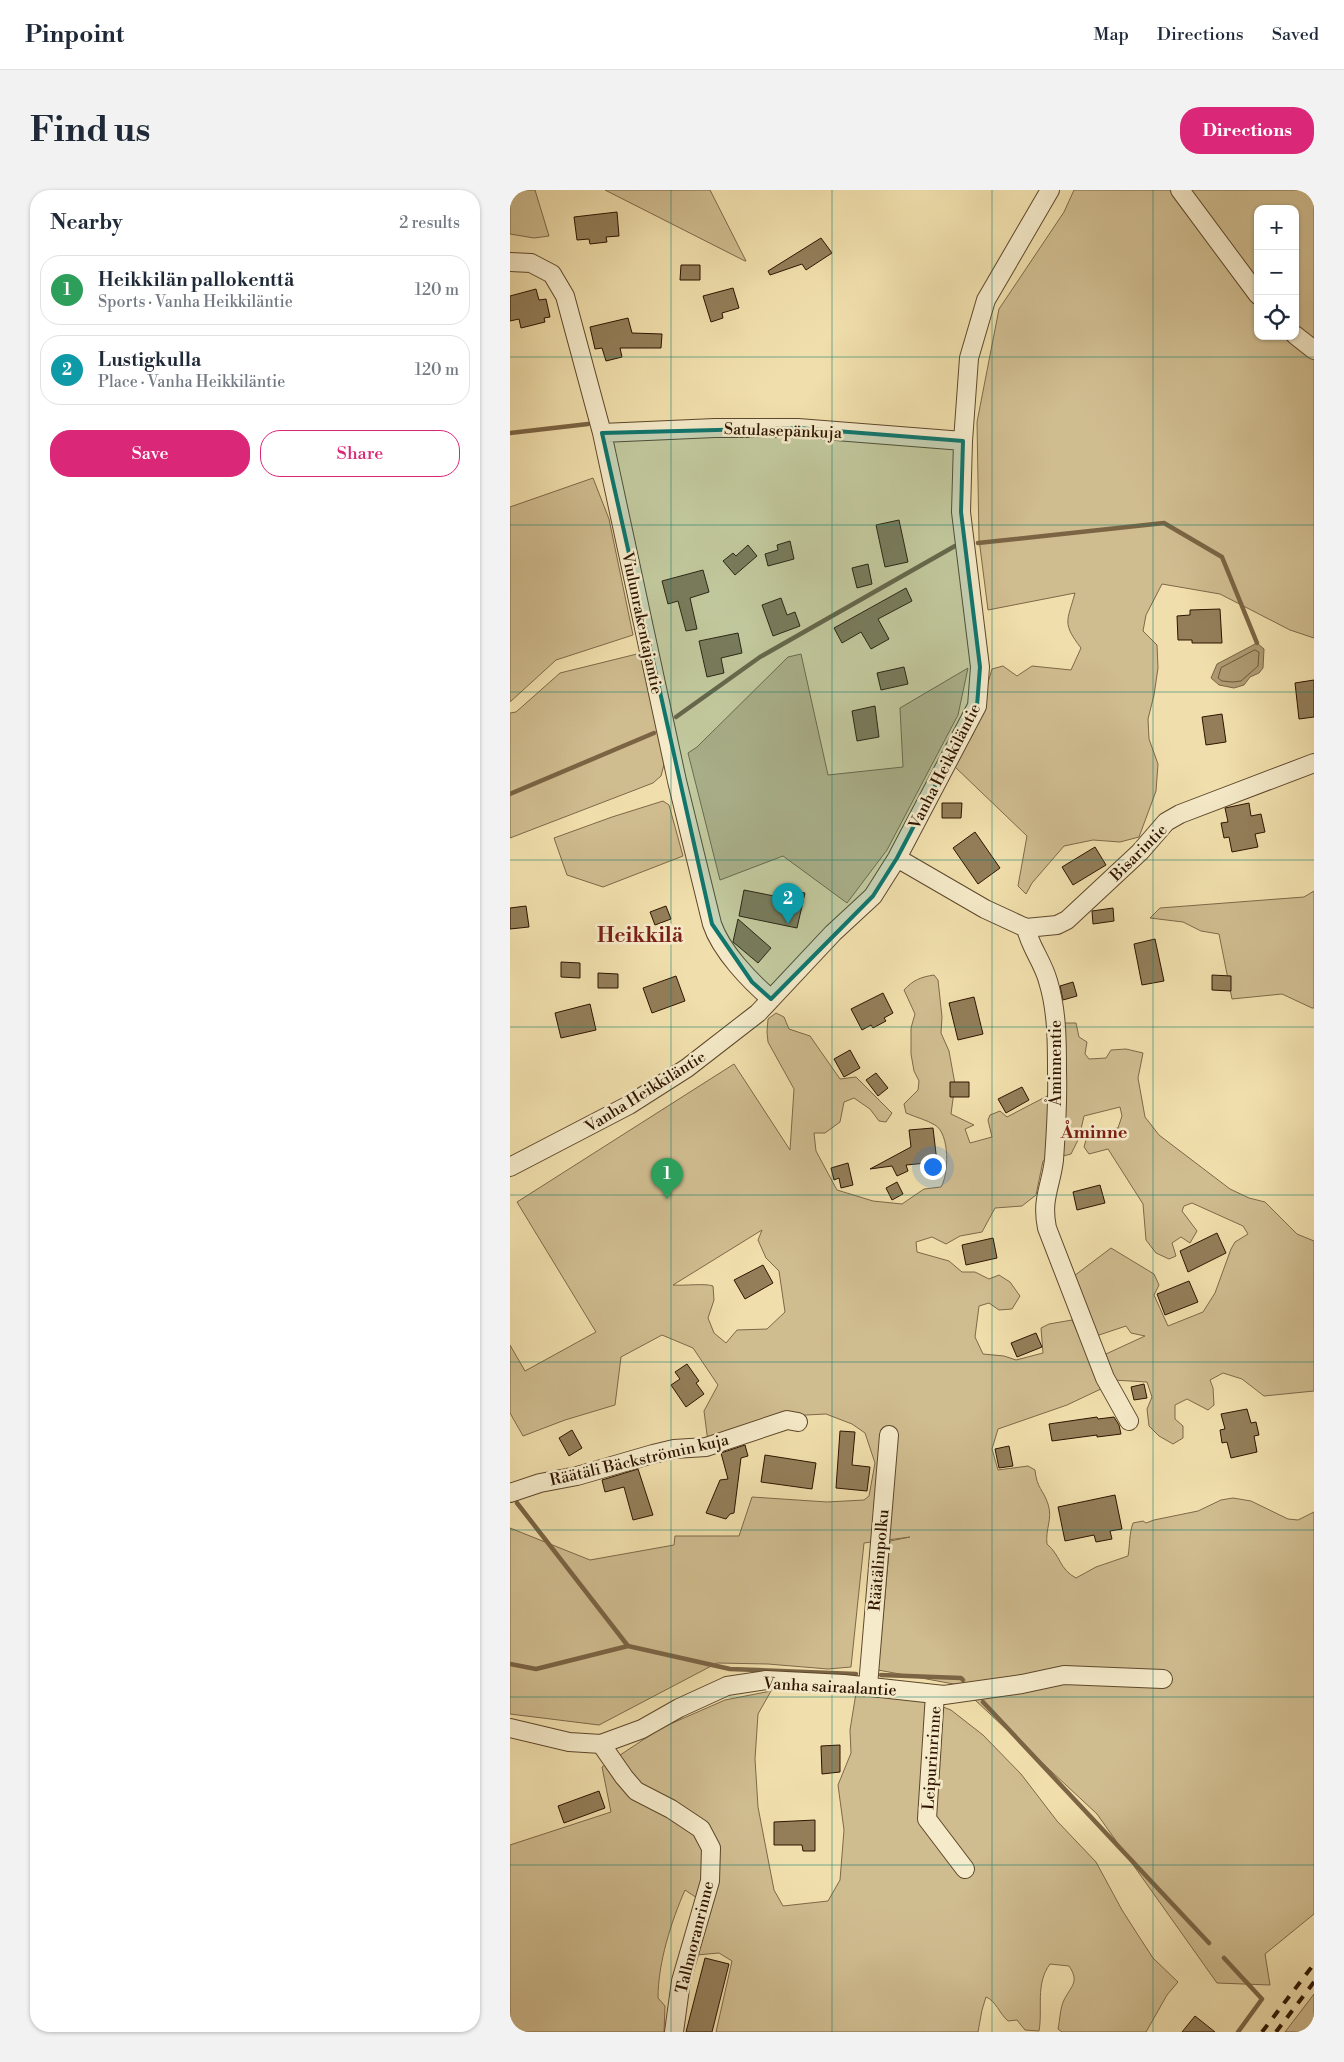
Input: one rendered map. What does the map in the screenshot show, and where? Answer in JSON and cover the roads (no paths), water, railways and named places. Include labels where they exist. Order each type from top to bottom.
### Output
[{"type":"street","name":"Vanha Heikkiläntie","points":[[510,1167],[629,1105],[679,1073],[758,1013],[833,933],[873,896],[897,858],[977,706],[979,694],[978,648],[961,512],[963,441],[969,358],[981,312],[992,287],[1050,190]]},
{"type":"street","points":[[1180,190],[1254,290]]},
{"type":"street","name":"Viulunrakentajantie","points":[[510,262],[531,263],[552,274],[564,296],[602,433],[677,781],[712,924],[715,934],[752,982],[771,999]]},
{"type":"street","points":[[1299,338],[1314,350]]},
{"type":"street","name":"Satulasepänkuja","points":[[602,433],[715,428],[798,428],[963,441]]},
{"type":"street","name":"Bisarintie","points":[[1026,928],[1057,926],[1067,920],[1140,852],[1158,829],[1180,814],[1314,763]]},
{"type":"street","points":[[897,858],[985,909],[1026,928]]},
{"type":"street","name":"Åminnentie","points":[[1026,928],[1028,939],[1048,979],[1055,1012],[1057,1074],[1054,1162],[1045,1199],[1044,1214],[1047,1228],[1105,1378],[1129,1421]]},
{"type":"street","name":"Räätäli Bäckströmin kuja","points":[[510,1493],[540,1483],[577,1476],[660,1452],[706,1447],[787,1420],[798,1422]]},
{"type":"street","name":"Räätälinpolku","points":[[868,1686],[889,1435]]},
{"type":"street","name":"Vanha sairaalantie","points":[[510,1728],[569,1742],[600,1744],[642,1729],[678,1708],[727,1686],[766,1680],[868,1686],[944,1695],[1022,1684],[1064,1675],[1163,1679]]},
{"type":"street","name":"Leipurinrinne","points":[[935,1694],[927,1819],[966,1869]]},
{"type":"street","name":"Tallmoranrinne","points":[[600,1744],[636,1791],[671,1809],[701,1829],[711,1848],[710,1881],[681,1981],[674,2032]]},
{"type":"water","points":[[1257,643],[1264,649],[1263,668],[1259,673],[1250,677],[1244,685],[1234,688],[1219,685],[1211,678],[1217,664]]},
{"type":"waterway","points":[[510,433],[588,424]]},
{"type":"waterway","points":[[978,543],[1164,523],[1222,557],[1257,643]]},
{"type":"waterway","points":[[676,717],[760,657],[955,546]]},
{"type":"waterway","points":[[510,794],[654,733]]},
{"type":"waterway","points":[[517,1503],[628,1646],[730,1669],[856,1674]]},
{"type":"waterway","points":[[510,1664],[536,1669],[628,1646]]},
{"type":"waterway","points":[[881,1675],[961,1678],[963,1680]]},
{"type":"waterway","points":[[983,1702],[1209,1943]]},
{"type":"waterway","points":[[1224,1958],[1262,1999],[1238,2032]]},
{"type":"railway","points":[[1262,2032],[1314,1964]]},
{"type":"railway","points":[[1276,2032],[1314,1982]]},
{"type":"place","name":"Lustigkulla","points":[[788,924]]},
{"type":"place","name":"Heikkilän pallokenttä","points":[[667,1199]]},
{"type":"district","name":"Heikkilä","points":[[640,935]]},
{"type":"district","name":"Åminne","points":[[1094,1132]]}]
